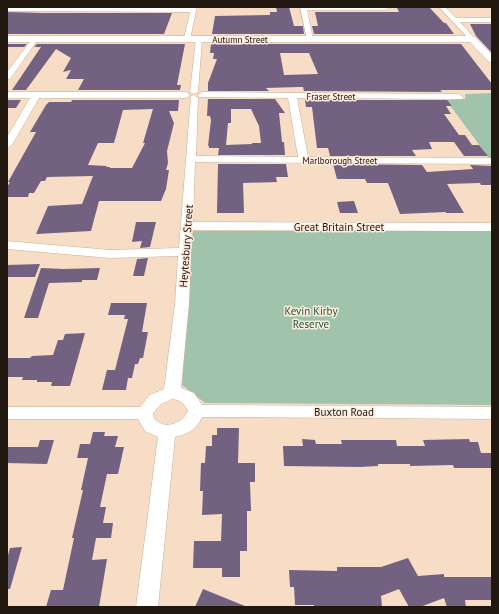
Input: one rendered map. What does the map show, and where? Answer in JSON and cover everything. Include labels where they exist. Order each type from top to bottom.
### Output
[{"type":"street","points":[[442,7],[492,60]]},
{"type":"street","points":[[7,9],[193,8],[187,39]]},
{"type":"street","points":[[310,39],[303,8],[386,8]]},
{"type":"street","points":[[453,20],[492,20]]},
{"type":"street","name":"Autumn Street","points":[[7,39],[472,39]]},
{"type":"street","points":[[7,77],[35,39]]},
{"type":"street","name":"Heytesbury Street","points":[[172,393],[182,304],[194,95],[199,39]]},
{"type":"street","name":"Fraser Street","points":[[7,95],[459,97]]},
{"type":"street","points":[[7,145],[36,95]]},
{"type":"street","points":[[292,96],[304,160]]},
{"type":"street","name":"Marlborough Street","points":[[191,160],[490,161]]},
{"type":"street","name":"Great Britain Street","points":[[187,226],[492,227]]},
{"type":"street","points":[[7,246],[110,254],[185,252]]},
{"type":"street","points":[[172,393],[184,395],[192,401],[196,412],[191,422],[178,431],[167,432],[154,429],[147,422],[145,413],[151,402],[164,394],[172,393]]},
{"type":"street","points":[[7,412],[145,413]]},
{"type":"street","name":"Buxton Road","points":[[196,412],[492,413]]},
{"type":"street","points":[[147,607],[167,432]]},
{"type":"green space","points":[[492,93],[492,162],[446,100],[465,99],[465,94]]},
{"type":"green space","name":"Kevin Kirby Reserve","points":[[193,231],[492,231],[492,405],[205,403],[182,385]]},
{"type":"building","points":[[276,7],[289,7],[294,26],[303,26],[304,34],[212,34],[215,16],[270,15],[270,12],[277,12]]},
{"type":"building","points":[[429,7],[444,23],[446,23],[454,34],[314,34],[312,26],[318,26],[315,12],[399,12],[397,8]]},
{"type":"building","points":[[7,12],[172,13],[164,34],[7,34]]},
{"type":"building","points":[[470,24],[492,24],[492,53],[476,36]]},
{"type":"building","points":[[7,44],[27,44],[24,47],[7,47]]},
{"type":"building","points":[[37,44],[185,44],[177,85],[181,85],[180,90],[78,90],[84,79],[66,79],[71,70],[63,72],[71,58],[56,49],[26,90],[12,90],[41,47],[34,47]]},
{"type":"building","points":[[211,44],[461,44],[492,84],[492,90],[440,90],[442,92],[304,91],[303,87],[299,87],[266,88],[269,91],[208,91],[208,83],[217,59],[213,59],[214,53],[210,53]],"holes":[[[280,53],[309,53],[318,74],[284,75]]]},
{"type":"building","points":[[208,99],[275,99],[285,113],[279,113],[285,155],[218,155],[219,148],[209,148],[208,146],[211,120],[210,116],[207,116]],"holes":[[[231,109],[251,109],[259,126],[261,143],[226,145],[228,123],[231,123]]]},
{"type":"building","points":[[7,100],[21,100],[16,108],[7,108]]},
{"type":"building","points":[[72,100],[179,100],[178,111],[169,111],[174,123],[167,151],[168,163],[166,170],[169,170],[166,189],[161,201],[99,201],[91,231],[36,234],[48,206],[82,204],[93,176],[47,177],[45,181],[41,181],[34,193],[29,193],[28,197],[7,197],[7,187],[10,182],[8,182],[36,132],[30,132],[46,105],[49,102],[71,102]],"holes":[[[153,109],[143,143],[145,143],[132,168],[110,168],[106,167],[107,166],[88,165],[98,143],[114,143],[123,110]]]},
{"type":"building","points":[[305,100],[447,100],[452,106],[446,106],[451,114],[444,114],[459,135],[465,135],[472,145],[479,145],[488,156],[464,156],[454,142],[429,142],[432,149],[412,150],[416,156],[330,156],[328,148],[317,148],[312,107],[306,107]]},
{"type":"building","points":[[218,164],[286,164],[288,177],[276,177],[277,182],[243,183],[244,213],[217,213]]},
{"type":"building","points":[[333,164],[422,165],[427,172],[473,169],[470,165],[492,166],[492,185],[481,185],[480,183],[447,184],[464,213],[446,212],[400,214],[388,183],[367,183],[365,179],[337,179]]},
{"type":"building","points":[[354,201],[358,213],[340,213],[337,202]]},
{"type":"building","points":[[136,222],[156,222],[150,247],[140,248],[142,241],[132,242]]},
{"type":"building","points":[[148,258],[144,276],[133,276],[137,259]]},
{"type":"building","points":[[40,264],[35,277],[7,277],[7,265]]},
{"type":"building","points":[[41,268],[100,268],[97,280],[49,283],[38,318],[24,318]]},
{"type":"building","points":[[111,303],[147,303],[142,332],[148,332],[143,358],[140,358],[138,364],[135,364],[132,378],[128,378],[126,390],[102,390],[107,370],[115,370],[128,319],[124,319],[125,315],[108,315]]},
{"type":"building","points":[[85,333],[70,386],[51,386],[52,382],[22,380],[23,377],[7,377],[7,358],[30,358],[32,356],[53,355],[58,340],[63,340],[65,334]]},
{"type":"building","points":[[217,428],[239,428],[238,463],[255,463],[255,482],[250,482],[251,511],[247,511],[247,551],[240,551],[240,577],[222,577],[222,568],[193,568],[194,541],[221,541],[222,514],[202,515],[203,491],[200,491],[201,463],[205,463],[206,446],[212,446],[212,435],[217,435]]},
{"type":"building","points":[[93,432],[105,432],[104,436],[118,436],[115,447],[124,447],[118,474],[107,474],[100,507],[106,507],[103,523],[113,523],[111,538],[96,538],[92,560],[107,559],[99,607],[46,607],[51,590],[63,590],[88,458],[77,458],[80,444],[90,444]]},
{"type":"building","points":[[302,439],[315,440],[316,444],[342,444],[341,440],[396,440],[397,446],[425,446],[423,440],[469,439],[470,442],[478,442],[481,453],[492,453],[492,468],[454,468],[453,465],[410,466],[410,464],[378,464],[378,466],[360,467],[284,466],[283,446],[303,446]]},
{"type":"building","points":[[40,440],[54,440],[47,464],[7,463],[7,447],[38,447]]},
{"type":"building","points":[[22,547],[10,589],[7,589],[7,559],[10,548]]},
{"type":"building","points":[[408,558],[418,576],[444,574],[444,577],[492,577],[492,600],[465,600],[466,607],[447,607],[444,598],[420,607],[409,607],[399,589],[381,596],[382,607],[314,607],[314,605],[295,605],[294,587],[290,587],[289,570],[337,571],[337,567],[381,567]]},
{"type":"building","points":[[203,589],[245,606],[245,607],[195,607]]}]
